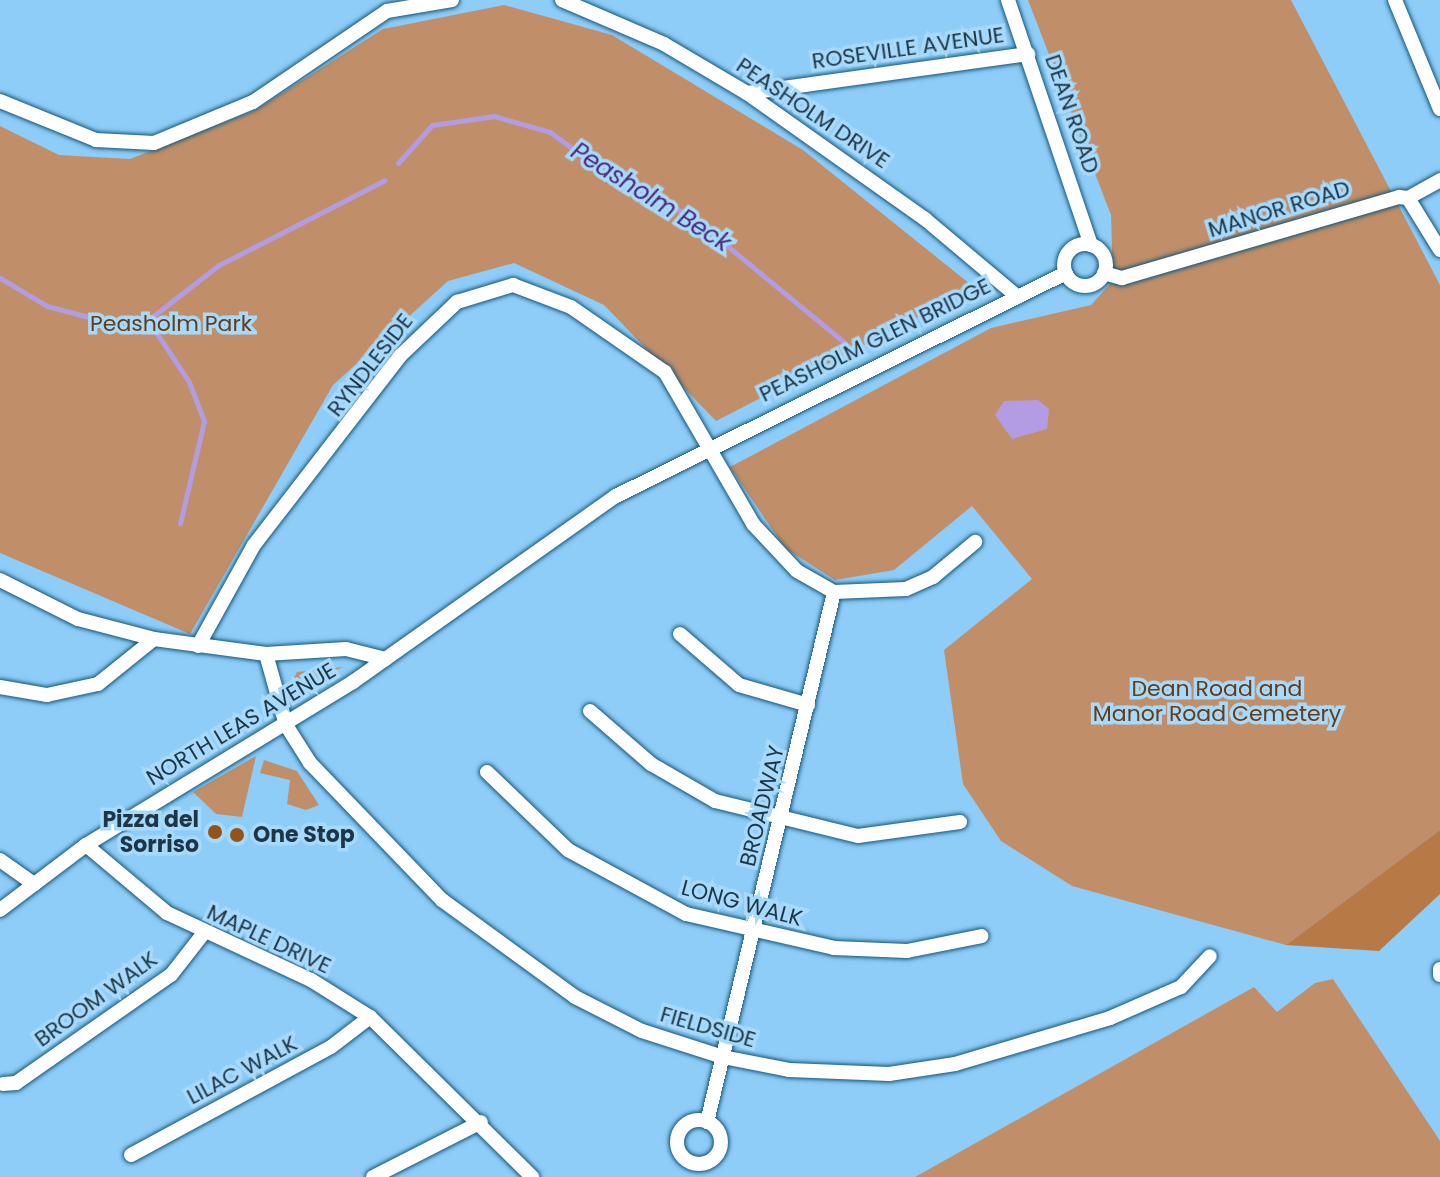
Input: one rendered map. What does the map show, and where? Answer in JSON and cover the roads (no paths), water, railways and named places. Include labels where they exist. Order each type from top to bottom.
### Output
[{"type":"street","points":[[0,101],[96,140],[154,143],[253,102],[387,11],[452,0]]},
{"type":"street","name":"PEASHOLM DRIVE","points":[[562,0],[664,44],[747,93],[925,219],[1018,297]]},
{"type":"street","name":"DEAN ROAD","points":[[1008,0],[1091,245]]},
{"type":"street","points":[[1395,0],[1440,109]]},
{"type":"street","name":"ROSEVILLE AVENUE","points":[[747,93],[1028,54]]},
{"type":"street","name":"MANOR ROAD","points":[[1066,273],[1084,286],[1104,273],[1122,278],[1408,198],[1440,180]]},
{"type":"street","points":[[1408,198],[1440,250]]},
{"type":"street","points":[[1066,273],[1071,249],[1091,245],[1104,255],[1104,273]]},
{"type":"street","name":"PEASHOLM GLEN BRIDGE","points":[[704,448],[1066,273]]},
{"type":"street","name":"RYNDLESIDE","points":[[198,646],[254,545],[369,394],[428,325],[484,289],[537,290],[665,372],[704,448],[776,550],[834,592]]},
{"type":"street","name":"NORTH LEAS AVENUE","points":[[0,910],[86,845],[286,725],[386,659],[565,527],[704,448]]},
{"type":"street","points":[[834,592],[906,589],[933,577],[975,542]]},
{"type":"street","points":[[0,580],[78,619],[154,639],[266,654],[346,649],[386,659]]},
{"type":"street","name":"BROADWAY","points":[[707,1122],[782,820],[834,592]]},
{"type":"street","points":[[680,634],[739,685],[808,705]]},
{"type":"street","points":[[0,687],[47,695],[98,684],[154,639]]},
{"type":"street","points":[[266,654],[286,725]]},
{"type":"street","points":[[590,711],[651,764],[715,801],[782,820],[858,836],[960,822]]},
{"type":"street","name":"FIELDSIDE","points":[[286,725],[362,825],[506,952],[642,1031],[723,1057],[789,1070],[889,1074],[955,1064],[1110,1018],[1181,987],[1210,956]]},
{"type":"street","name":"LONG WALK","points":[[487,772],[568,850],[629,889],[753,932],[834,948],[907,951],[982,936]]},
{"type":"street","name":"MAPLE DRIVE","points":[[86,845],[203,934],[311,980],[370,1017],[481,1122],[532,1177]]},
{"type":"street","points":[[0,860],[34,884]]},
{"type":"street","name":"BROOM WALK","points":[[3,1084],[16,1083],[171,975],[203,934]]},
{"type":"street","name":"LILAC WALK","points":[[131,1155],[331,1047],[370,1017]]},
{"type":"street","points":[[373,1177],[481,1122]]},
{"type":"waterway","name":"Peasholm Beck","points":[[398,163],[432,125],[494,116],[550,132],[617,181],[691,216],[845,343]]},
{"type":"waterway","name":"Peasholm Beck","points":[[0,278],[47,306],[108,322],[148,320],[219,265],[385,180]]},
{"type":"waterway","points":[[148,320],[189,382],[204,421],[180,523]]},
{"type":"place","name":"Pizza del Sorriso","points":[[215,832]]},
{"type":"place","name":"One Stop","points":[[237,835]]},
{"type":"park label","name":"Peasholm Park","points":[[171,324]]},
{"type":"park label","name":"Dean Road and Manor Road Cemetery","points":[[1217,700]]}]
